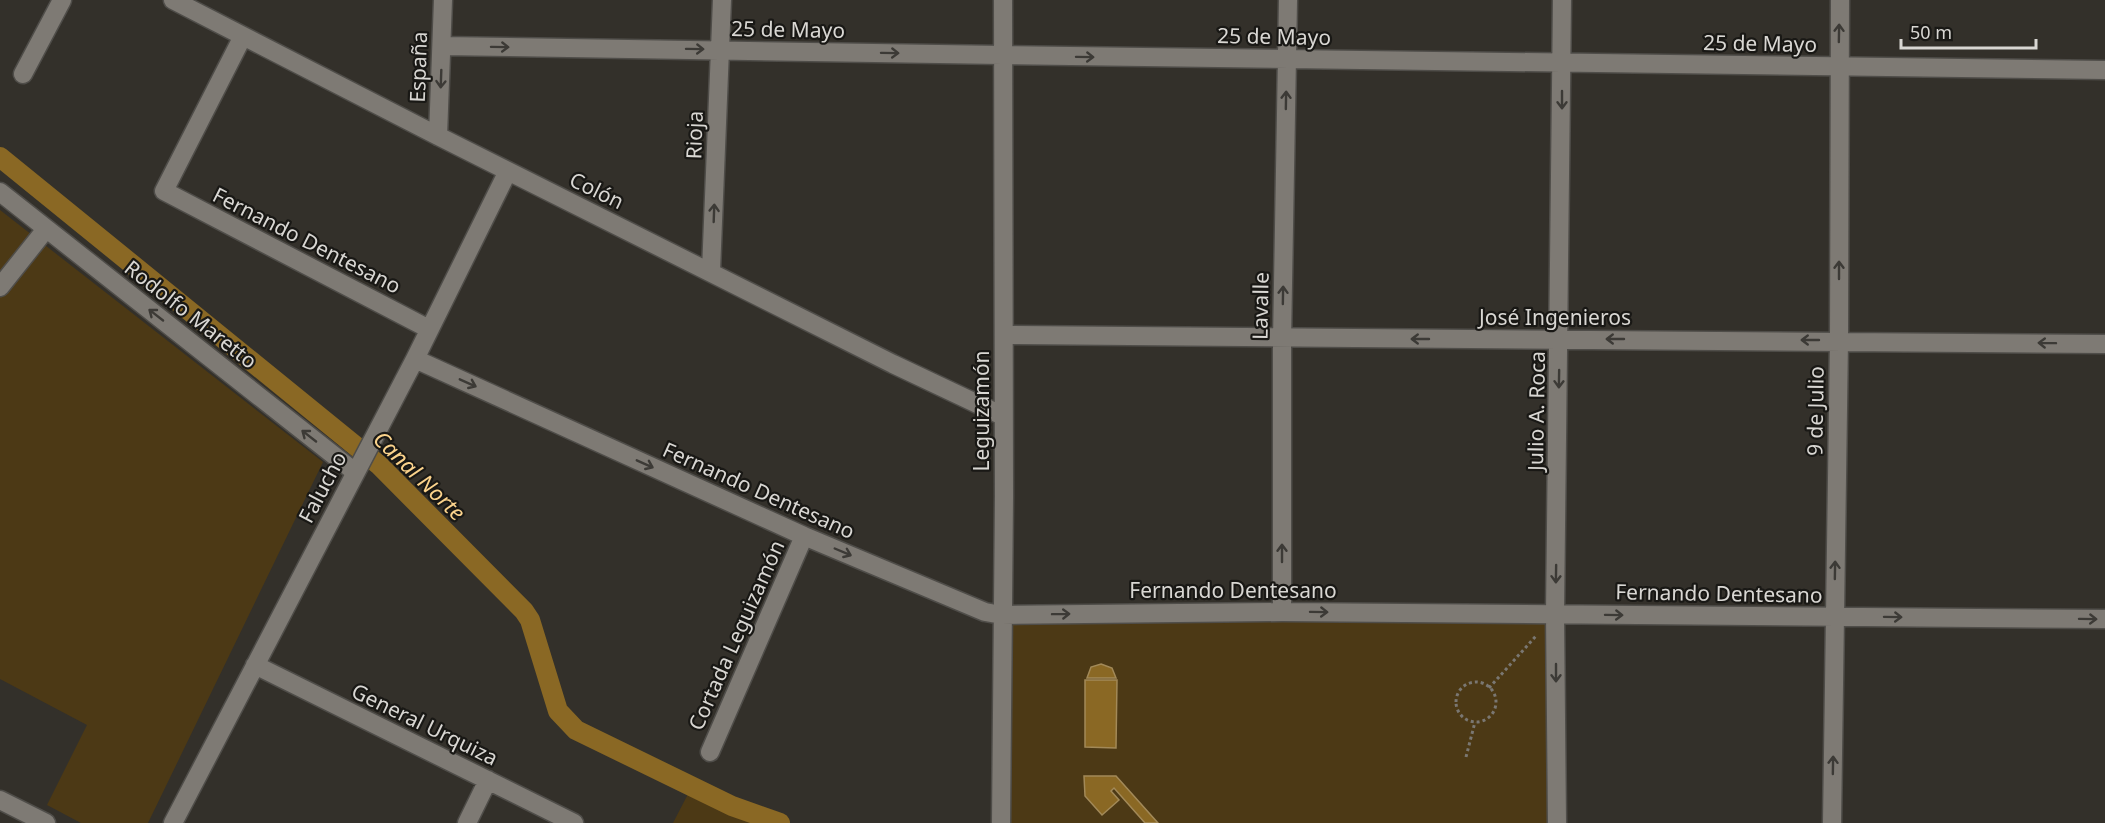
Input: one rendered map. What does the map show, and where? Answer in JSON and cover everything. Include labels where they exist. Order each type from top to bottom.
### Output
[{"type":"street","points":[[23,74],[62,0]]},
{"type":"street","name":"Colón","points":[[172,0],[893,364],[1004,416]]},
{"type":"street","name":"España","points":[[438,136],[443,0]]},
{"type":"street","name":"Rioja","points":[[711,271],[722,0]]},
{"type":"street","name":"Leguizamón","points":[[1001,823],[1004,416],[1003,0]]},
{"type":"street","name":"Lavalle","points":[[1282,612],[1282,339],[1288,0]]},
{"type":"street","name":"Julio A. Roca","points":[[1557,823],[1555,614],[1560,339],[1562,0]]},
{"type":"street","name":"9 de Julio","points":[[1832,823],[1839,340],[1840,0]]},
{"type":"street","name":"Fernando Dentesano","points":[[243,36],[164,191],[429,328]]},
{"type":"street","name":"25 de Mayo","points":[[442,46],[2105,69]]},
{"type":"street","name":"Falucho","points":[[173,823],[415,359],[508,171]]},
{"type":"street","name":"Rodolfo Maretto","points":[[0,192],[355,472]]},
{"type":"street","points":[[0,287],[46,229]]},
{"type":"street","name":"José Ingenieros","points":[[1004,334],[1282,339],[1839,340],[2105,344]]},
{"type":"street","name":"Fernando Dentesano","points":[[415,359],[804,536],[985,612],[1002,615],[1282,612],[2105,619]]},
{"type":"street","name":"Cortada Leguizamón","points":[[710,752],[804,536]]},
{"type":"street","name":"General Urquiza","points":[[255,665],[574,823]]},
{"type":"street","points":[[467,823],[488,780]]},
{"type":"street","points":[[0,800],[41,822]]},
{"type":"path","points":[[1490,688],[1555,614]]},
{"type":"path","points":[[1481,683],[1490,688],[1495,696],[1492,714],[1485,720],[1475,722],[1466,720],[1459,713],[1456,704],[1457,694],[1463,686],[1481,683]]},
{"type":"path","points":[[1466,757],[1475,722]]},
{"type":"shaded area","points":[[0,210],[323,462],[148,823],[81,823],[47,805],[87,725],[0,679]]},
{"type":"shaded area","points":[[1555,614],[1557,823],[1001,823],[1002,615]]},
{"type":"shaded area","points":[[1101,664],[1112,668],[1116,678],[1087,678],[1091,667]]},
{"type":"shaded area","points":[[1085,680],[1117,680],[1116,748],[1085,747]]},
{"type":"shaded area","points":[[1084,776],[1116,776],[1158,823],[1145,823],[1114,788],[1111,791],[1119,800],[1102,815],[1085,796]]},
{"type":"shaded area","points":[[688,794],[766,823],[673,823]]},
{"type":"waterway","name":"Canal Norte","points":[[0,157],[379,465],[524,611],[530,620],[558,711],[576,730],[732,806],[780,823]]}]
